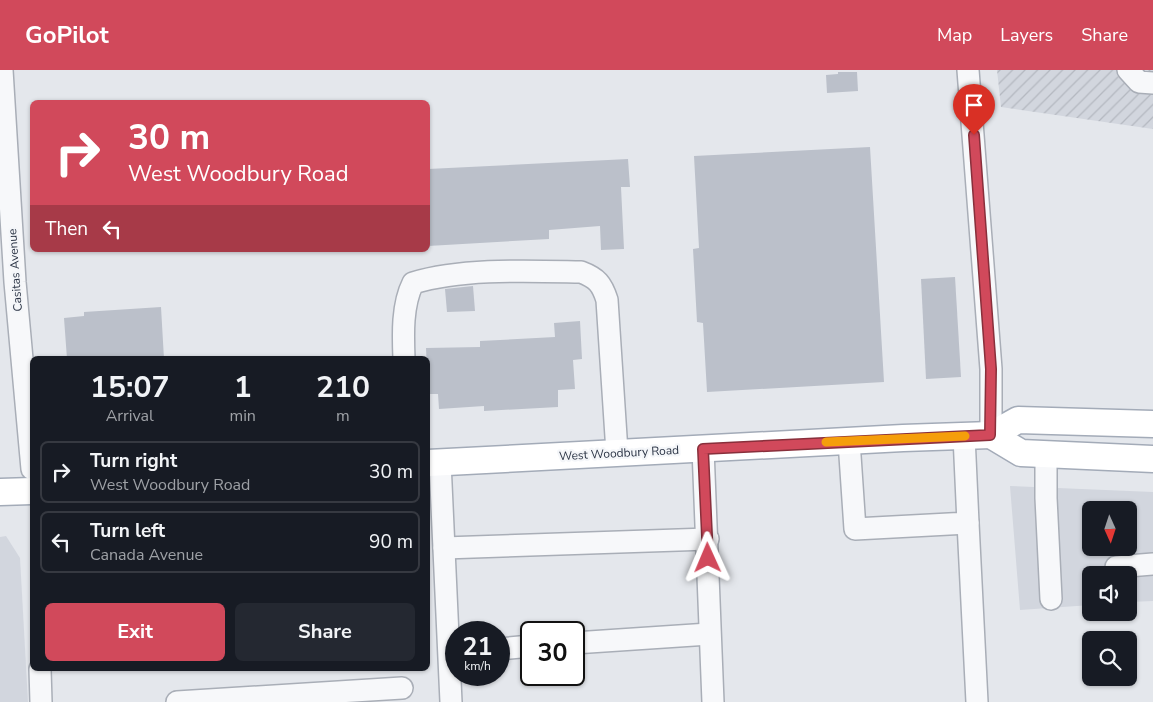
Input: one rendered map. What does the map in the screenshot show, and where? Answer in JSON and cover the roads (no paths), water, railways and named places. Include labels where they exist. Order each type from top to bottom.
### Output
[{"type":"main road","name":"West Woodbury Road","points":[[434,463],[617,452],[990,435],[1018,420],[1153,424]]},
{"type":"main road","points":[[990,435],[1021,453],[1153,459]]},
{"type":"main road","points":[[0,492],[30,491]]},
{"type":"street","name":"Casitas Avenue","points":[[2,70],[8,282],[30,453]]},
{"type":"street","points":[[968,70],[991,369],[990,435]]},
{"type":"street","points":[[1128,70],[1139,82],[1153,83]]},
{"type":"street","points":[[404,356],[403,332],[408,293],[413,283],[430,278],[484,273],[581,272],[595,277],[603,288],[606,300],[617,452]]},
{"type":"street","points":[[964,436],[976,702]]},
{"type":"street","points":[[849,441],[855,529],[968,523]]},
{"type":"street","points":[[703,449],[713,702]]},
{"type":"street","points":[[1046,454],[1046,498],[1051,599]]},
{"type":"street","points":[[434,463],[450,621]]},
{"type":"street","points":[[444,548],[708,539]]},
{"type":"street","points":[[1128,566],[1153,564]]},
{"type":"street","points":[[585,642],[709,634]]},
{"type":"street","points":[[40,671],[41,702]]},
{"type":"street","points":[[452,686],[452,702]]},
{"type":"street","points":[[177,702],[402,688]]}]
